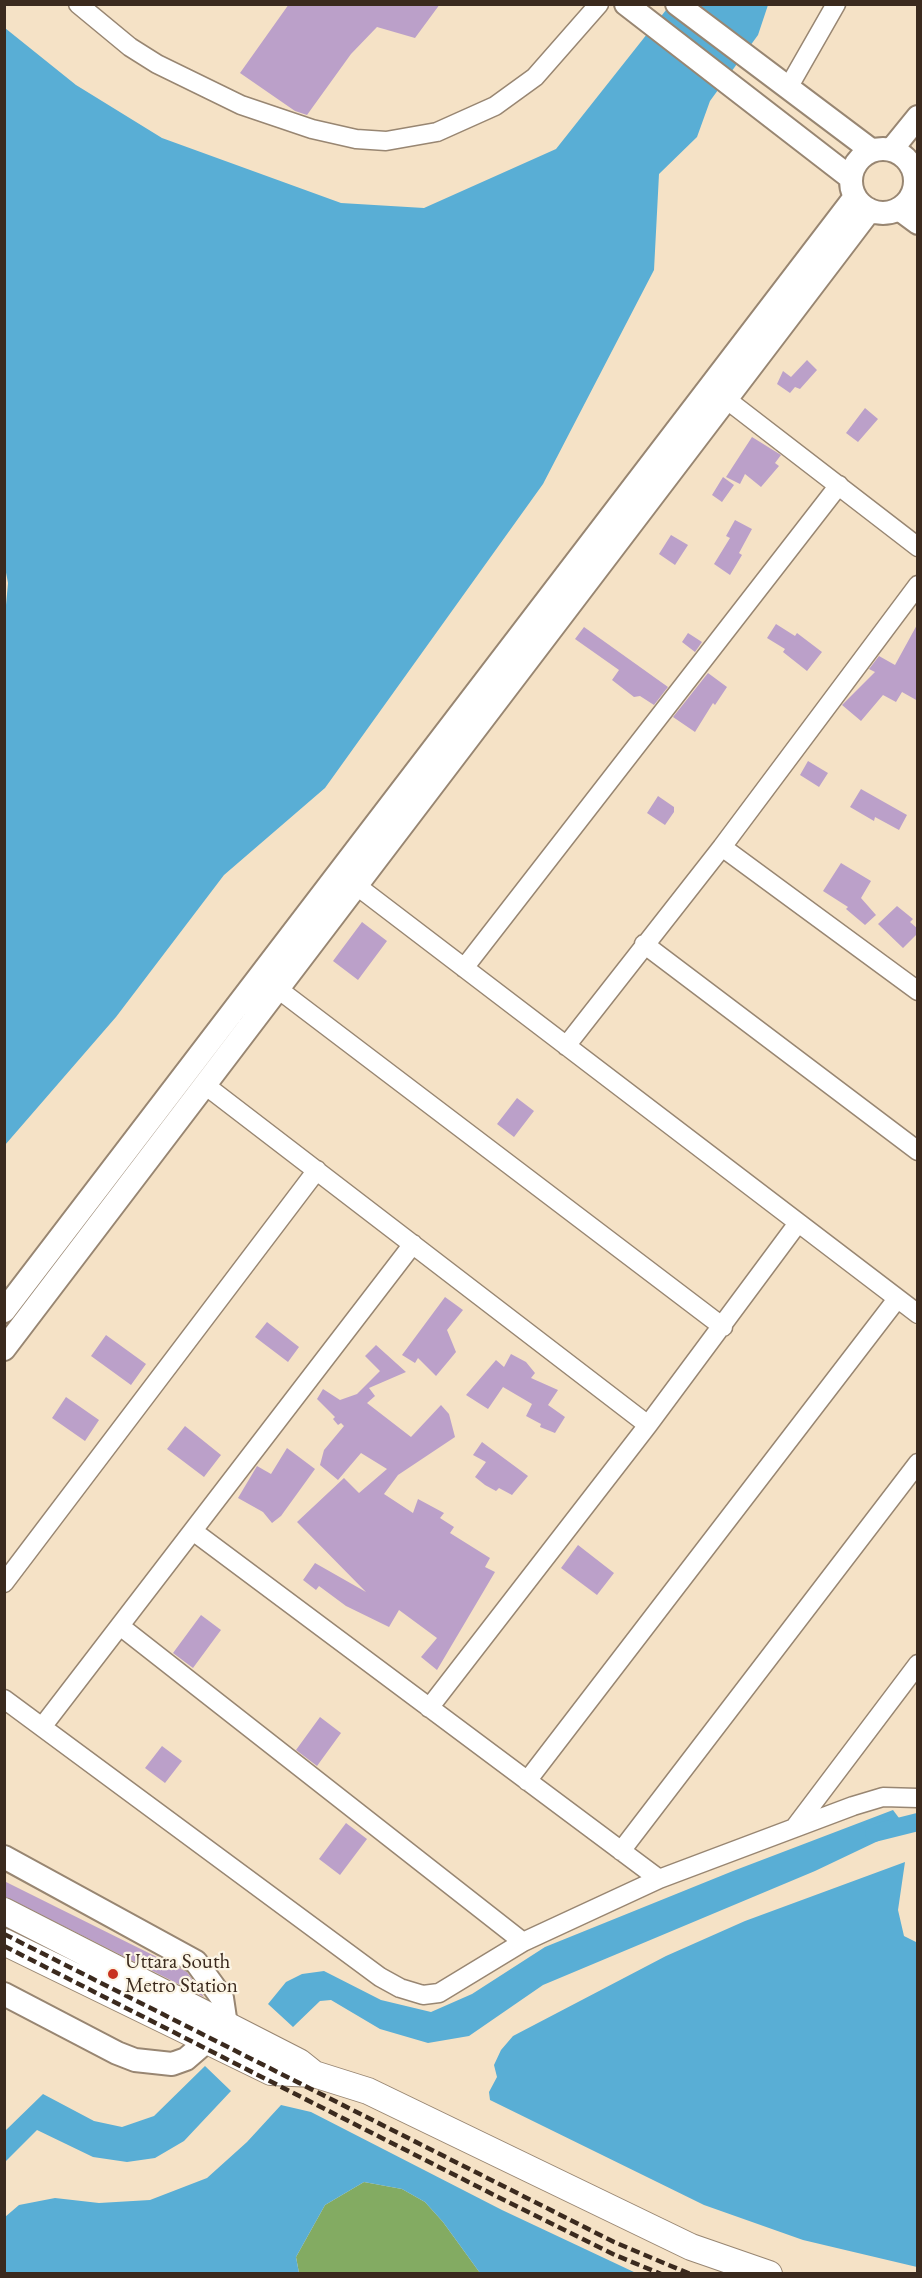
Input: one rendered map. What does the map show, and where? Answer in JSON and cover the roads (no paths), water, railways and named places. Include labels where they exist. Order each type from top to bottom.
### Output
[{"type":"main road","points":[[4,1911],[217,2033],[271,2072],[314,2074],[383,2097],[691,2247],[770,2274]]},
{"type":"main road","points":[[4,1942],[217,2033]]},
{"type":"street","points":[[78,4],[130,47],[157,64],[241,105],[312,129],[356,139],[386,141],[437,132],[495,106],[535,77],[599,4]]},
{"type":"street","points":[[626,4],[768,113],[858,195],[889,213],[899,209],[916,194],[915,182],[898,153],[788,88],[677,4]]},
{"type":"street","points":[[788,88],[836,4]]},
{"type":"street","points":[[4,1349],[726,399],[858,195],[857,161],[898,153],[918,117]]},
{"type":"street","points":[[4,1311],[858,195]]},
{"type":"street","points":[[899,209],[918,223]]},
{"type":"street","points":[[726,399],[918,548]]},
{"type":"street","points":[[465,968],[838,485]]},
{"type":"street","points":[[566,1046],[644,944],[722,848],[918,585]]},
{"type":"street","points":[[722,848],[918,991]]},
{"type":"street","points":[[357,886],[918,1314]]},
{"type":"street","points":[[644,944],[918,1151]]},
{"type":"street","points":[[278,989],[723,1327]]},
{"type":"street","points":[[205,1085],[648,1425]]},
{"type":"street","points":[[4,1583],[317,1170]]},
{"type":"street","points":[[429,1708],[723,1327],[798,1223]]},
{"type":"street","points":[[42,1726],[413,1244]]},
{"type":"street","points":[[528,1781],[897,1299]]},
{"type":"street","points":[[621,1851],[918,1463]]},
{"type":"street","points":[[193,1531],[659,1880]]},
{"type":"street","points":[[120,1626],[524,1942]]},
{"type":"street","points":[[795,1827],[918,1664]]},
{"type":"street","points":[[4,1700],[237,1873],[400,1988],[423,1995],[439,1993],[524,1942],[659,1880],[795,1827],[883,1797],[918,1798]]},
{"type":"street","points":[[4,1857],[196,1962],[222,1998],[217,2033],[186,2059],[172,2064],[135,2060],[117,2053],[4,1994]]},
{"type":"water","points":[[670,5],[768,5],[758,35],[710,101],[697,137],[659,174],[654,270],[543,484],[325,788],[224,875],[116,1017],[5,1145],[4,627],[8,583],[4,562],[5,28],[76,85],[162,138],[341,203],[424,208],[556,149]]},
{"type":"water","points":[[893,1810],[899,1818],[897,1832],[815,1871],[543,1985],[469,2036],[428,2043],[380,2029],[331,2000],[320,2001],[293,2027],[268,2004],[286,1982],[302,1974],[324,1971],[381,2000],[431,2012],[472,1994],[545,1947],[733,1871]]},
{"type":"water","points":[[905,1862],[898,1910],[904,1936],[918,1943],[917,2267],[803,2240],[704,2205],[490,2100],[489,2092],[497,2077],[494,2065],[501,2050],[513,2036],[666,1956],[745,1921]]},
{"type":"water","points":[[205,2066],[231,2091],[184,2141],[155,2158],[127,2162],[93,2157],[37,2130],[5,2162],[5,2131],[43,2094],[94,2121],[122,2127],[154,2116]]},
{"type":"water","points":[[281,2105],[311,2112],[502,2210],[636,2273],[480,2273],[443,2222],[425,2202],[402,2189],[364,2182],[325,2205],[296,2257],[299,2273],[5,2273],[5,2217],[19,2205],[55,2198],[99,2203],[150,2200],[207,2178],[247,2142]]},
{"type":"waterway","points":[[874,1833],[918,1822]]},
{"type":"railway","points":[[4,1934],[614,2242],[690,2274]]},
{"type":"railway","points":[[4,1946],[500,2198],[615,2255],[661,2274]]},
{"type":"place","name":"Uttara South Metro Station","points":[[113,1974]]}]
